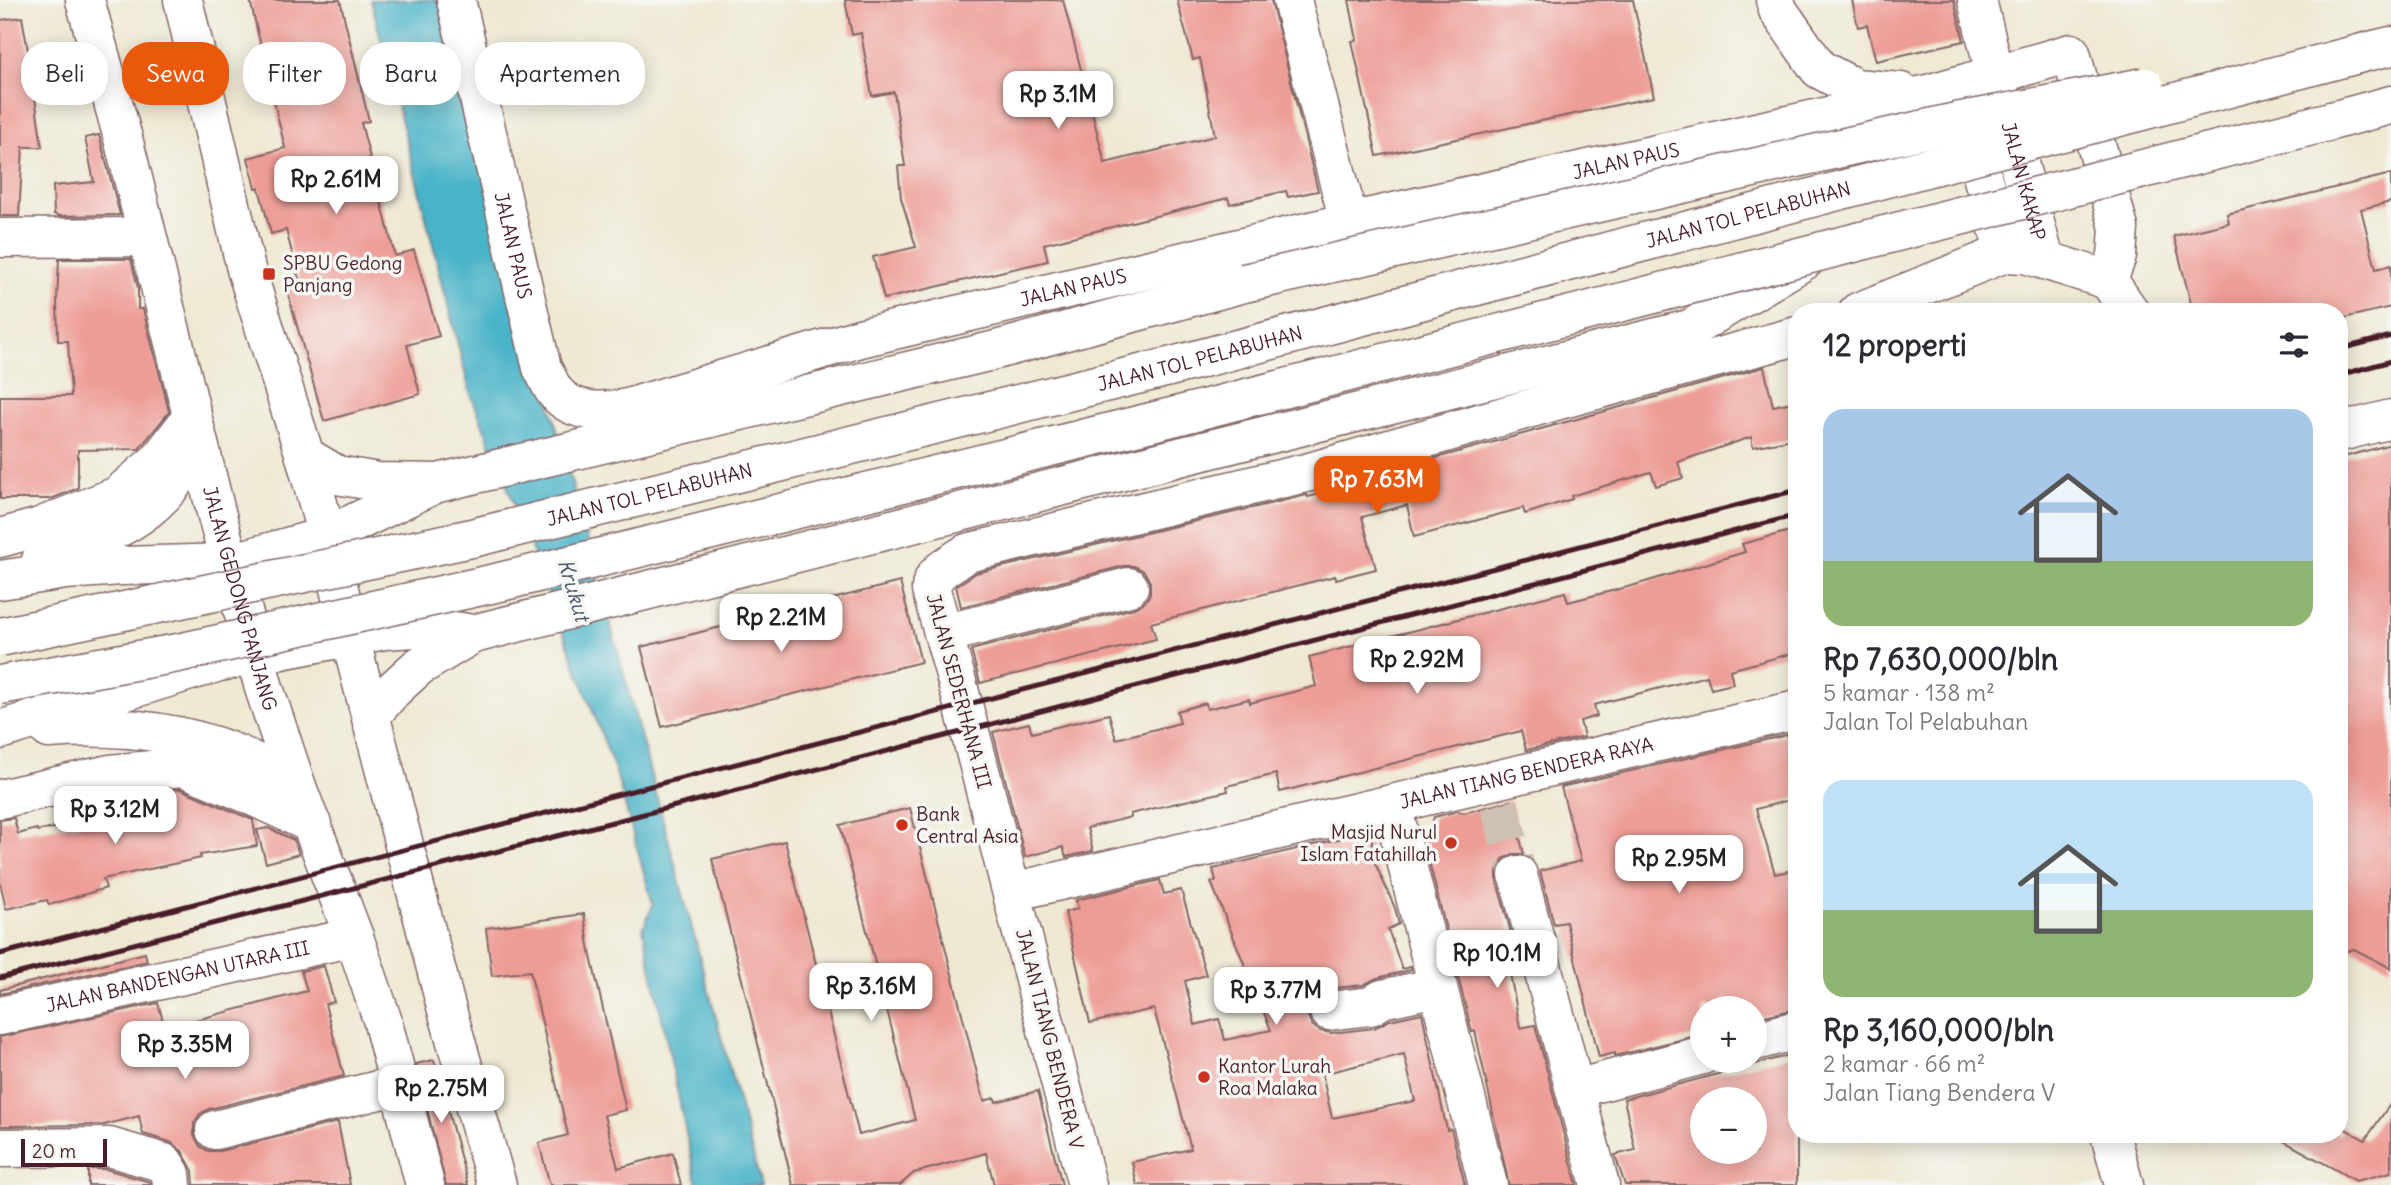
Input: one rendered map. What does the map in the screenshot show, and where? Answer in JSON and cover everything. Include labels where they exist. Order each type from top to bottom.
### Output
[{"type":"main road","name":"JALAN GEDONG PANJANG","points":[[85,0],[264,688],[296,787],[354,937],[382,1019],[425,1185]]},
{"type":"main road","points":[[183,0],[246,269],[305,456],[327,536],[350,637],[444,1003],[497,1185]]},
{"type":"main road","name":"JALAN PAUS","points":[[456,0],[542,368],[556,393],[577,407],[603,412],[628,408],[860,338],[1349,222],[1941,90],[2071,53],[2119,228],[2117,256],[2108,280]]},
{"type":"main road","points":[[1292,0],[1349,222]]},
{"type":"main road","points":[[1775,0],[1778,10],[1819,69],[1855,88],[1941,90],[2005,253]]},
{"type":"main road","name":"JALAN KAKAP","points":[[1977,0],[2045,260],[2108,280]]},
{"type":"main road","points":[[0,578],[121,566],[230,563],[327,536],[447,481],[992,351],[1244,283],[1942,125],[2133,89],[2379,49]]},
{"type":"main road","name":"JALAN TOL PELABUHAN","points":[[0,637],[472,538],[1169,367],[2379,49]]},
{"type":"main road","points":[[0,685],[178,653],[500,582],[1202,409],[2391,104]]},
{"type":"main road","points":[[0,238],[146,237]]},
{"type":"main road","points":[[371,715],[418,667],[482,631],[1690,329],[1819,252]]},
{"type":"main road","points":[[1880,303],[2005,253],[2025,254],[2045,260]]},
{"type":"main road","points":[[2108,280],[2124,303]]},
{"type":"main road","name":"JALAN SEDERHANA III","points":[[1012,892],[931,590],[937,573],[967,553],[1310,472],[1559,400],[1788,338]]},
{"type":"main road","points":[[2348,430],[2391,419]]},
{"type":"main road","points":[[0,538],[40,527],[117,496],[195,429]]},
{"type":"main road","points":[[0,578],[104,536],[139,517],[163,495],[189,460],[195,429]]},
{"type":"main road","points":[[305,456],[337,475],[378,482],[447,481]]},
{"type":"main road","points":[[944,634],[1129,587]]},
{"type":"main road","points":[[0,732],[164,677],[255,654],[384,630],[430,627],[482,631]]},
{"type":"main road","name":"JALAN TIANG BENDERA RAYA","points":[[1012,892],[1391,805],[1497,793],[1788,712]]},
{"type":"main road","points":[[0,732],[96,726],[202,741],[242,754],[272,769],[296,787]]},
{"type":"main road","points":[[0,799],[110,774],[183,766],[312,824]]},
{"type":"main road","points":[[1391,805],[1488,1185]]},
{"type":"main road","points":[[1518,875],[1600,1185]]},
{"type":"main road","name":"JALAN TIANG BENDERA V","points":[[1012,892],[1087,1185]]},
{"type":"main road","name":"JALAN BANDENGAN UTARA III","points":[[0,1016],[354,937]]},
{"type":"main road","points":[[1329,1011],[1371,1006],[1389,997],[1437,987]]},
{"type":"main road","points":[[1767,1038],[1788,1032]]},
{"type":"main road","points":[[1575,1089],[1690,1058]]},
{"type":"main road","points":[[215,1130],[399,1085]]},
{"type":"main road","points":[[2112,1143],[2124,1185]]},
{"type":"main road","points":[[0,1148],[109,1147],[164,1163],[172,1174],[172,1185]]},
{"type":"water","points":[[371,0],[438,0],[450,42],[382,42]]},
{"type":"water","name":"Krukut","points":[[461,83],[587,537],[761,1185],[697,1185],[643,928],[653,905],[616,773],[470,392],[398,105],[461,105]]},
{"type":"building","points":[[250,0],[340,0],[360,83],[360,105],[365,105],[369,121],[361,123],[395,256],[414,250],[439,336],[407,345],[420,394],[324,421],[286,287],[300,283],[286,230],[271,234],[248,158],[285,148],[275,105],[346,105],[346,42],[260,42]]},
{"type":"building","points":[[845,0],[1063,0],[1105,163],[1215,136],[1200,58],[1193,60],[1177,0],[1271,0],[1318,191],[1288,197],[1286,191],[1230,204],[1228,198],[1044,244],[1048,261],[884,299],[873,257],[916,247],[901,198],[898,166],[905,166],[894,92],[872,96],[861,33],[852,35]]},
{"type":"building","points":[[1349,0],[1633,0],[1654,97],[1377,156],[1352,41],[1357,40]]},
{"type":"building","points":[[1852,0],[1954,0],[1964,41],[1876,61],[1867,25],[1858,27]]},
{"type":"building","points":[[22,17],[26,42],[21,42],[21,105],[36,105],[42,147],[23,147],[19,216],[0,216],[0,20]]},
{"type":"building","points":[[99,135],[120,215],[54,214],[53,186],[94,182],[85,138]]},
{"type":"building","points":[[2391,174],[2391,202],[2361,209],[2376,269],[2391,265],[2391,307],[2348,317],[2348,303],[2191,303],[2174,236],[2229,223],[2227,214]]},
{"type":"building","points":[[59,259],[131,259],[138,288],[138,309],[143,309],[169,412],[139,449],[78,450],[78,488],[51,499],[0,499],[0,396],[71,396],[68,341],[58,341]]},
{"type":"building","points":[[1764,367],[1773,406],[1788,403],[1788,440],[1753,447],[1751,437],[1678,462],[1683,478],[1656,486],[1651,472],[1571,496],[1572,499],[1525,514],[1523,508],[1414,537],[1407,505],[1362,517],[1376,569],[1336,579],[1335,576],[1151,623],[1156,639],[980,683],[971,650],[1134,608],[1145,602],[1150,594],[1150,582],[1144,571],[1134,566],[1124,566],[961,607],[956,586],[976,573],[1307,495],[1308,497],[1430,466],[1429,460]]},
{"type":"building","points":[[2391,444],[2391,968],[2354,949],[2348,951],[2348,456]]},
{"type":"building","points":[[1788,531],[1788,654],[1730,670],[1733,684],[1711,689],[1707,676],[1594,705],[1597,716],[1580,721],[1584,737],[1526,750],[1521,731],[1280,792],[1276,774],[1227,786],[1228,791],[1130,814],[1131,817],[1087,828],[1093,851],[1066,857],[1063,847],[1025,857],[993,732],[1029,723],[1032,733],[1109,714],[1116,739],[1180,723],[1177,711],[1206,703],[1207,709],[1249,699],[1250,703],[1316,686],[1309,657],[1565,592],[1568,602],[1635,585],[1745,552],[1742,544]]},
{"type":"building","points":[[900,582],[921,662],[662,727],[641,647]]},
{"type":"building","points":[[1787,735],[1788,800],[1756,809],[1775,874],[1788,871],[1788,1011],[1767,1015],[1767,996],[1690,996],[1690,1037],[1615,1056],[1615,1053],[1599,1057],[1566,922],[1554,924],[1540,871],[1581,861],[1561,787]]},
{"type":"building","points":[[180,789],[253,820],[257,846],[200,855],[201,858],[103,879],[106,888],[49,905],[47,900],[6,909],[0,882],[0,820],[14,818],[18,834],[37,829],[38,831],[105,819],[104,811],[134,809],[133,794]]},
{"type":"building","points":[[1510,801],[1524,854],[1513,854],[1503,859],[1497,870],[1497,881],[1518,959],[1508,962],[1520,1028],[1535,1025],[1577,1185],[1509,1185],[1475,1031],[1472,1032],[1425,846],[1434,817],[1458,811],[1464,813]]},
{"type":"building","points":[[910,808],[984,1101],[995,1098],[996,1102],[1038,1091],[1062,1185],[994,1185],[986,1153],[914,1173],[900,1185],[793,1185],[712,859],[785,841],[859,1135],[915,1120],[840,825]]},
{"type":"building","points":[[268,828],[294,840],[299,854],[266,863],[257,830]]},
{"type":"building","points":[[1372,831],[1372,856],[1395,908],[1399,924],[1388,929],[1402,969],[1410,967],[1411,970],[1377,978],[1363,985],[1326,989],[1316,993],[1309,1003],[1307,1014],[1312,1025],[1320,1031],[1332,1033],[1374,1028],[1390,1020],[1422,1013],[1447,1130],[1451,1129],[1465,1185],[1137,1185],[1132,1162],[1191,1149],[1154,1009],[1090,1023],[1065,912],[1078,909],[1076,900],[1160,880],[1164,894],[1181,890],[1206,975],[1185,981],[1195,1025],[1219,1019],[1225,1040],[1271,1030],[1211,882],[1216,881],[1213,869]],"holes":[[[1404,1054],[1415,1101],[1332,1118],[1322,1074]]]},
{"type":"building","points":[[584,914],[626,1110],[604,1115],[618,1168],[673,1153],[681,1185],[550,1185],[539,1143],[568,1135],[530,971],[492,976],[486,928]]},
{"type":"building","points":[[145,953],[147,961],[0,994],[0,990]]},
{"type":"building","points":[[324,966],[334,1002],[325,1004],[344,1076],[209,1109],[200,1114],[194,1123],[194,1135],[200,1146],[208,1151],[220,1151],[338,1122],[350,1185],[194,1185],[193,1171],[182,1151],[170,1142],[143,1134],[139,1116],[104,1125],[0,1126],[0,1037],[158,1003],[165,1028],[307,991],[301,971]]},
{"type":"building","points":[[1788,1055],[1788,1143],[1797,1143],[1797,1185],[1625,1185],[1615,1155],[1635,1150],[1624,1099],[1722,1073],[1767,1073],[1767,1061]]},
{"type":"building","points":[[434,1060],[468,1185],[446,1185],[416,1064]]},
{"type":"building","points":[[2391,1103],[2391,1172],[2356,1181],[2287,1143],[2348,1143],[2348,1130],[2365,1140]]},
{"type":"building","points":[[88,1169],[106,1169],[150,1182],[150,1185],[88,1185]]},
{"type":"tunnel","points":[[1499,804],[1518,875]]},
{"type":"railway","points":[[2348,347],[2391,336]]},
{"type":"railway","points":[[2348,373],[2391,361]]},
{"type":"railway","points":[[0,954],[1788,492]]},
{"type":"railway","points":[[0,978],[1788,517]]},
{"type":"place","name":"SPBU Gedong Panjang","points":[[269,274]]},
{"type":"place","name":"Bank Central Asia","points":[[902,825]]},
{"type":"place","name":"Masjid Nurul Islam Fatahillah","points":[[1451,843]]},
{"type":"place","name":"Kantor Lurah Roa Malaka","points":[[1204,1077]]}]
